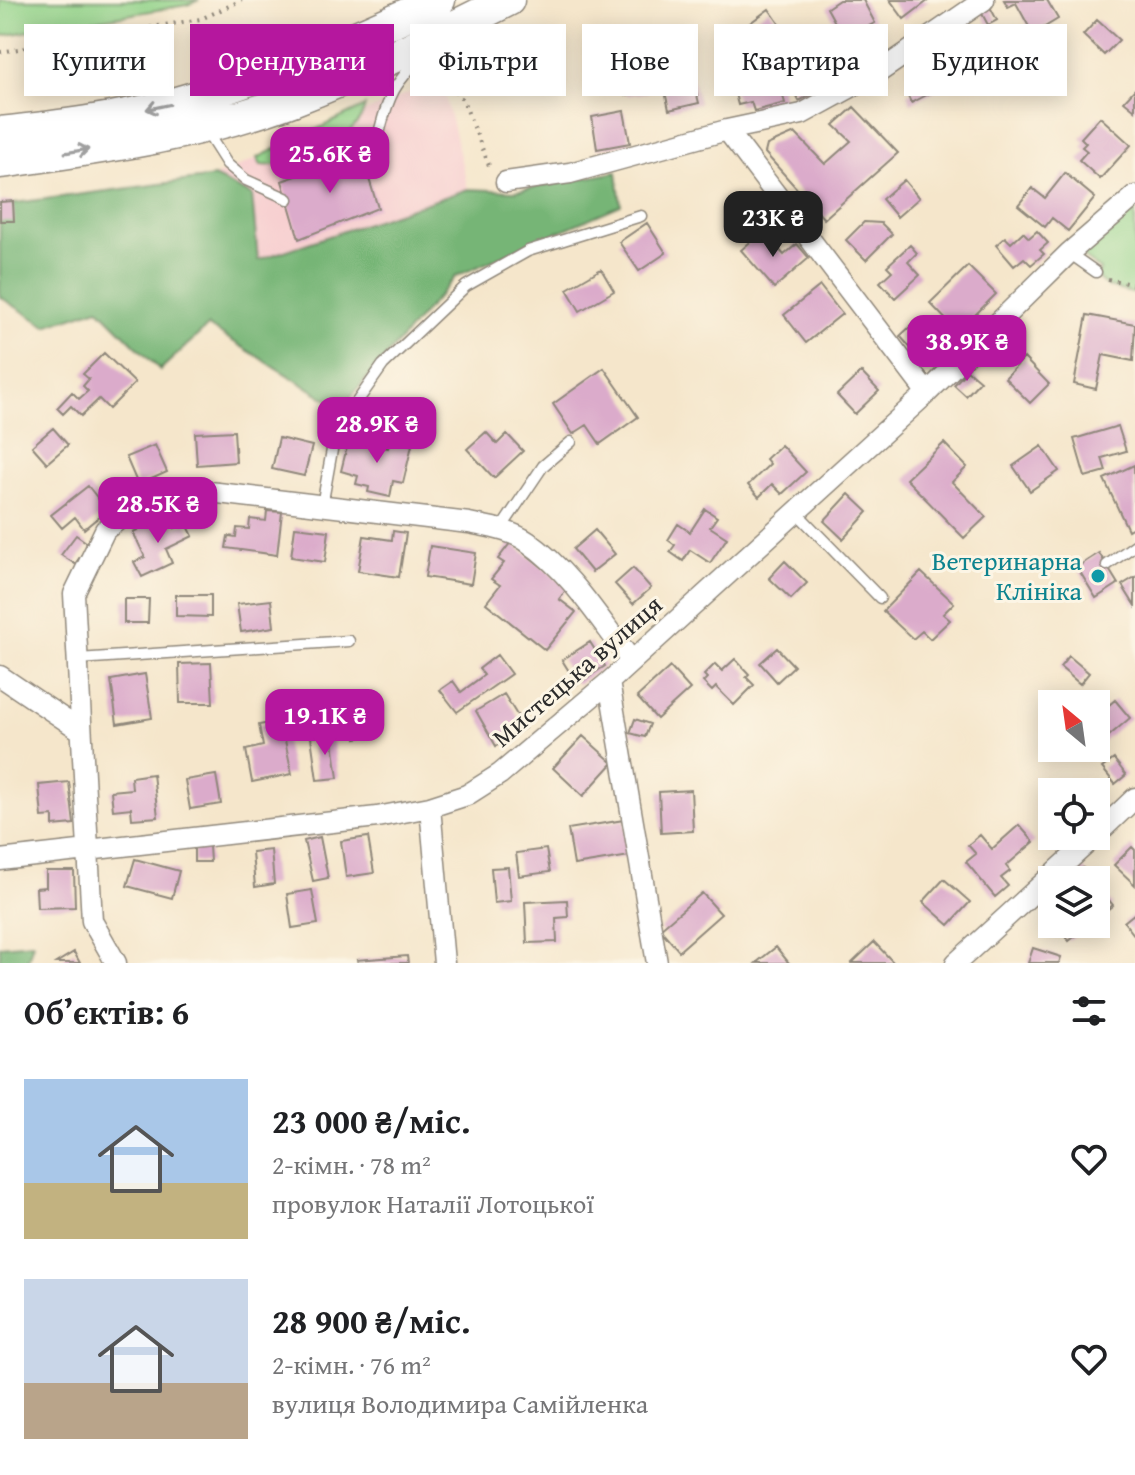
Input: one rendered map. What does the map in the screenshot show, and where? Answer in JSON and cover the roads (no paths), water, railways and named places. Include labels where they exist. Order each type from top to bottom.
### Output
[{"type":"main road","points":[[0,133],[65,125],[170,105],[314,56],[439,0]]},
{"type":"main road","points":[[476,24],[508,0]]},
{"type":"main road","points":[[0,162],[140,141],[202,126],[289,101],[410,59]]},
{"type":"street","points":[[506,182],[570,173],[727,130],[802,114],[879,72],[984,0]]},
{"type":"street","points":[[727,130],[927,393]]},
{"type":"street","name":"Мистецька вулиця","points":[[0,860],[377,817],[430,807],[467,795],[500,774],[609,682],[927,393],[1069,253],[1135,196]]},
{"type":"street","points":[[116,963],[92,921],[74,594],[105,530],[144,500],[193,490],[500,530],[527,541],[570,578],[631,660]]},
{"type":"street","points":[[0,676],[80,730]]},
{"type":"street","points":[[609,682],[657,963]]},
{"type":"street","points":[[1110,821],[1135,798]]},
{"type":"street","points":[[430,807],[444,963]]},
{"type":"street","points":[[956,963],[976,955],[1080,850]]},
{"type":"lane","points":[[366,169],[375,153],[382,119],[395,88],[410,76]]},
{"type":"lane","points":[[202,126],[227,164],[246,180],[288,199]]},
{"type":"lane","points":[[322,506],[335,433],[383,365],[466,286],[528,251],[641,216]]},
{"type":"lane","points":[[1069,253],[1096,272]]},
{"type":"lane","points":[[500,530],[543,466],[571,442]]},
{"type":"lane","points":[[796,512],[880,598]]},
{"type":"lane","points":[[1107,565],[1135,545]]},
{"type":"lane","points":[[78,659],[349,641]]},
{"type":"place","name":"Ветеринарна Клініка","points":[[1098,576]]}]
